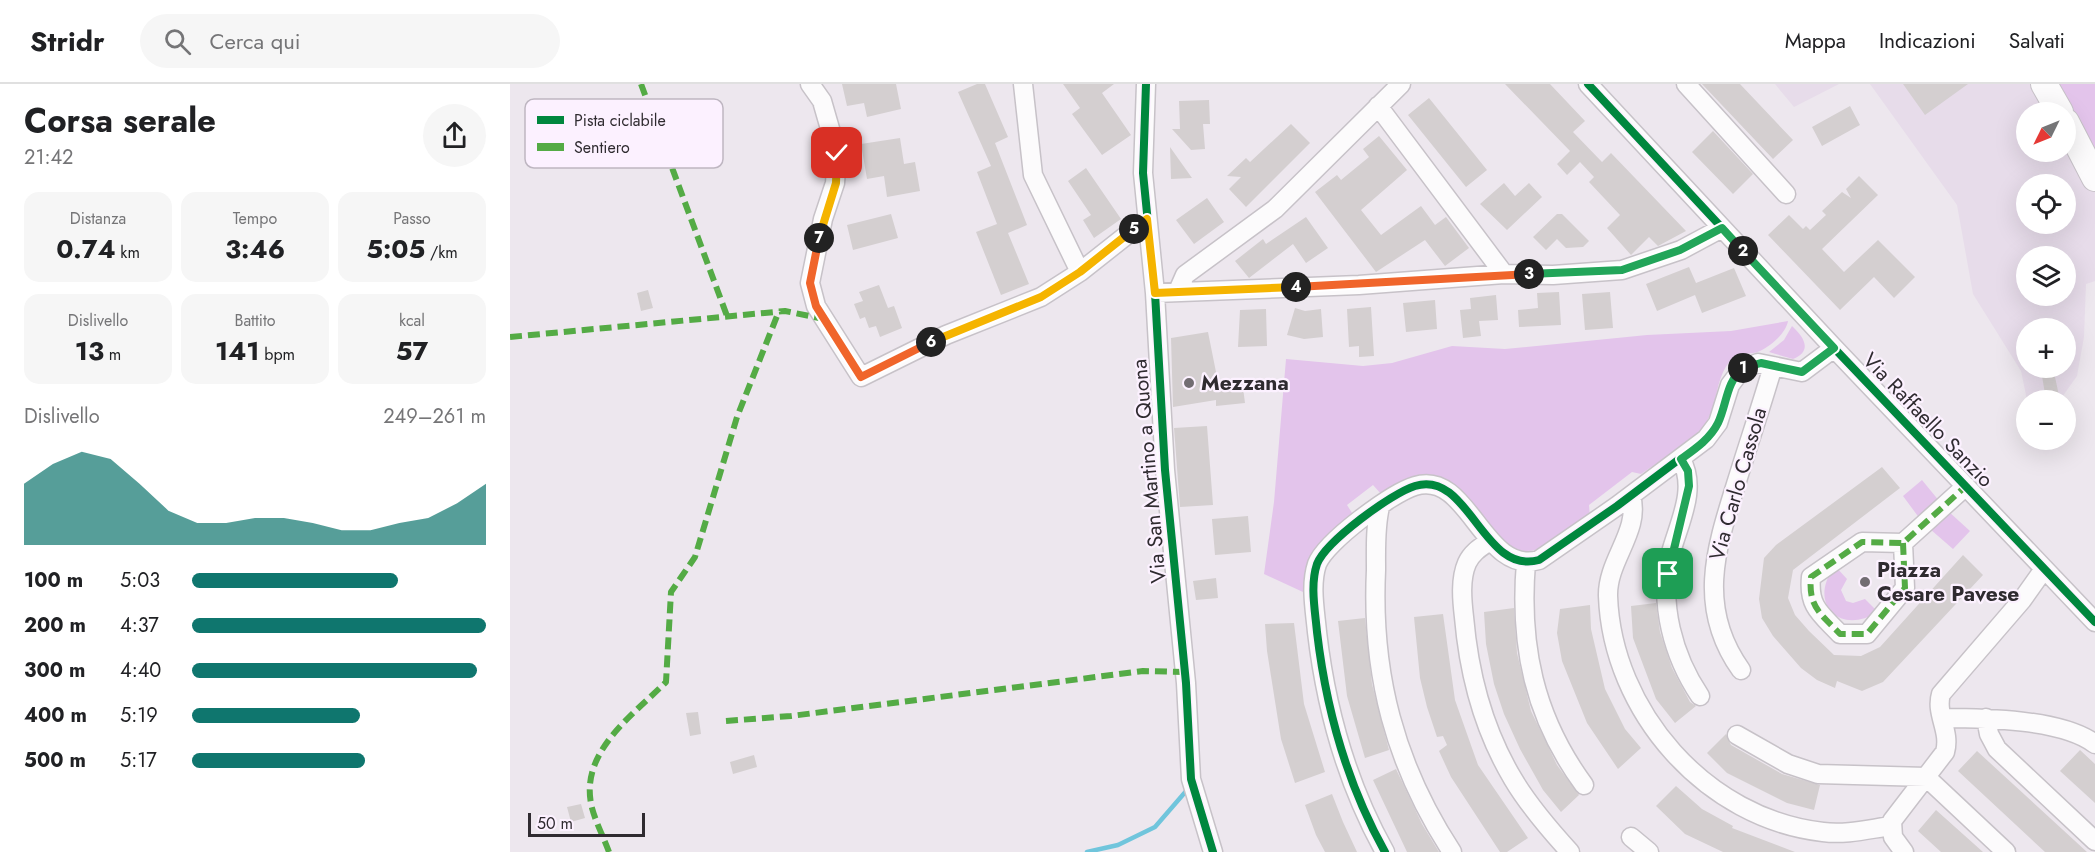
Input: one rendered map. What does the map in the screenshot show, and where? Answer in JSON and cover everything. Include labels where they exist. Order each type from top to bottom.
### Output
[{"type":"street","points":[[810,84],[822,101],[837,153],[836,183],[823,219],[810,283],[816,306],[861,377],[946,335],[1041,297],[1080,272],[1147,219]]},
{"type":"street","points":[[1023,84],[1033,175],[1080,272]]},
{"type":"street","name":"Via San Martino a Quona","points":[[1146,84],[1143,173],[1147,219],[1168,285],[1165,470],[1186,683],[1191,779],[1213,852]]},
{"type":"street","points":[[1168,285],[1275,209],[1401,84]]},
{"type":"street","name":"Via Raffaello Sanzio","points":[[1588,84],[1834,348],[2095,622]]},
{"type":"street","points":[[1686,84],[1786,194]]},
{"type":"street","points":[[2044,84],[2054,102]]},
{"type":"street","points":[[1378,106],[1504,274]]},
{"type":"street","points":[[2076,141],[2095,178]]},
{"type":"street","points":[[1168,285],[1359,285],[1504,274],[1622,270],[1680,250],[1722,228]]},
{"type":"street","name":"Via Carlo Cassola","points":[[1526,562],[1543,558],[1701,444],[1715,429],[1731,385],[1739,371],[1754,363],[1802,372],[1834,348]]},
{"type":"street","name":"Via Carlo Cassola","points":[[1741,670],[1723,640],[1716,619],[1714,567],[1724,523],[1773,366]]},
{"type":"street","points":[[1681,459],[1688,471],[1689,486],[1669,565],[1668,613],[1682,664],[1700,696]]},
{"type":"street","points":[[1385,852],[1352,783],[1335,729],[1319,648],[1314,596],[1316,567],[1325,550],[1347,530],[1416,485],[1437,487],[1450,494],[1467,510],[1490,541],[1510,556],[1526,562],[1523,627],[1532,675],[1555,737],[1584,785]]},
{"type":"street","points":[[1903,543],[1905,588],[1867,634],[1840,633],[1813,604],[1809,594],[1811,577],[1862,542],[1903,543],[1966,486]]},
{"type":"street","points":[[1631,496],[1634,506],[1632,524],[1610,573],[1608,596],[1611,629],[1619,661],[1632,693],[1643,713],[1672,752],[1720,792],[1749,809],[1780,822],[1826,832],[1891,826]]},
{"type":"street","points":[[1380,507],[1374,614],[1383,689],[1409,772],[1452,852]]},
{"type":"street","points":[[1490,541],[1471,557],[1463,581],[1464,626],[1472,676],[1485,719],[1504,762],[1525,797],[1570,852]]},
{"type":"street","points":[[1904,852],[1893,837],[1891,826],[1896,813],[1926,777],[1946,748],[1947,734],[1939,702],[1943,690],[2022,600],[2044,568]]},
{"type":"street","points":[[1942,718],[1986,718],[2070,730],[2095,744]]},
{"type":"street","points":[[1986,718],[1989,734],[1997,749],[2095,841]]},
{"type":"street","points":[[1737,735],[1788,764],[1818,774],[1926,777],[2006,852]]},
{"type":"street","points":[[1631,837],[1649,852]]},
{"type":"shaded area","points":[[1775,84],[1839,84],[1794,107]]},
{"type":"shaded area","points":[[1870,84],[2095,84],[2095,281],[2086,284],[2084,337],[2076,377],[2076,318],[2016,318],[2016,363],[1973,294],[1957,205]]},
{"type":"shaded area","points":[[2053,84],[2095,84],[2095,161],[2076,126],[2076,102],[2063,102]]},
{"type":"shaded area","points":[[1788,321],[1781,334],[1769,346],[1756,352],[1741,354],[1730,361],[1722,374],[1709,417],[1696,434],[1641,474],[1632,472],[1589,505],[1590,517],[1551,544],[1531,551],[1507,547],[1468,499],[1454,487],[1439,479],[1422,477],[1403,482],[1382,495],[1373,485],[1347,505],[1354,516],[1318,547],[1309,565],[1303,592],[1264,574],[1274,502],[1286,359],[1363,366],[1392,363],[1452,346],[1505,349],[1647,335],[1731,331]]},
{"type":"shaded area","points":[[1792,326],[1803,339],[1805,348],[1803,352],[1793,359],[1769,352],[1784,340]]},
{"type":"shaded area","points":[[2022,378],[2076,378],[2067,390],[2025,390]]},
{"type":"shaded area","points":[[1922,480],[1940,502],[1920,519],[1903,496]]},
{"type":"shaded area","points":[[1948,511],[1970,531],[1953,549],[1930,529]]},
{"type":"shaded area","points":[[1835,566],[1847,579],[1841,590],[1846,601],[1853,603],[1865,599],[1878,612],[1851,620],[1840,618],[1831,612],[1824,592],[1827,580]]},
{"type":"building","points":[[842,84],[896,84],[901,109],[867,117],[864,103],[847,106]]},
{"type":"building","points":[[977,84],[985,84],[1008,137],[995,143],[1027,225],[1008,233],[1029,284],[1001,295],[976,232],[997,224],[977,172],[991,166],[958,92]]},
{"type":"building","points":[[1063,84],[1114,84],[1102,93],[1131,135],[1102,155],[1072,114],[1080,108]]},
{"type":"building","points":[[1505,84],[1550,84],[1585,121],[1573,132],[1602,162],[1611,153],[1686,231],[1658,246],[1649,237],[1631,255],[1607,228],[1620,215],[1589,182],[1594,177],[1580,162],[1567,175],[1557,164],[1570,151]]},
{"type":"building","points":[[1702,84],[1740,84],[1793,140],[1773,159]]},
{"type":"building","points":[[1903,84],[1968,84],[1925,115]]},
{"type":"building","points":[[1429,98],[1487,170],[1466,187],[1408,115]]},
{"type":"building","points":[[1209,100],[1210,124],[1203,124],[1205,149],[1191,150],[1172,129],[1180,129],[1179,101]]},
{"type":"building","points":[[1850,106],[1860,125],[1822,146],[1812,127]]},
{"type":"building","points":[[1291,124],[1310,143],[1246,207],[1229,189],[1241,177],[1227,176],[1246,158],[1250,162]]},
{"type":"building","points":[[1713,131],[1753,174],[1733,194],[1692,152]]},
{"type":"building","points":[[1379,136],[1407,170],[1361,210],[1381,235],[1421,206],[1435,225],[1446,217],[1469,248],[1445,266],[1425,240],[1376,272],[1315,192],[1337,175],[1341,180],[1369,157],[1363,149]]},
{"type":"building","points":[[900,138],[904,164],[915,162],[920,191],[887,197],[884,176],[867,179],[861,144]]},
{"type":"building","points":[[1170,147],[1192,178],[1171,179]]},
{"type":"building","points":[[1086,168],[1121,219],[1094,238],[1083,220],[1091,215],[1068,181]]},
{"type":"building","points":[[1859,176],[1878,195],[1822,249],[1844,272],[1878,240],[1915,277],[1894,298],[1874,277],[1840,310],[1768,235],[1789,215],[1803,229],[1806,226],[1810,230],[1826,215],[1822,211],[1842,192],[1851,198],[1846,189]]},
{"type":"building","points":[[1504,183],[1515,196],[1529,183],[1542,197],[1507,230],[1480,204]]},
{"type":"building","points":[[1207,198],[1224,222],[1194,244],[1176,220]]},
{"type":"building","points":[[891,214],[898,238],[853,250],[847,225]]},
{"type":"building","points":[[1557,214],[1562,214],[1589,241],[1583,247],[1566,248],[1557,239],[1546,250],[1533,237]]},
{"type":"building","points":[[1306,217],[1328,248],[1306,263],[1293,244],[1249,278],[1235,261],[1263,239],[1266,244]]},
{"type":"building","points":[[1689,267],[1696,283],[1734,268],[1746,296],[1702,313],[1695,295],[1657,311],[1646,284]]},
{"type":"building","points":[[879,285],[888,308],[894,306],[902,328],[880,337],[876,326],[869,328],[865,317],[860,319],[854,304],[863,301],[859,292]]},
{"type":"building","points":[[648,290],[653,308],[641,311],[637,293]]},
{"type":"building","points":[[1559,292],[1561,325],[1519,327],[1518,310],[1538,308],[1537,293]]},
{"type":"building","points":[[1610,292],[1613,328],[1585,330],[1582,294]]},
{"type":"building","points":[[1496,295],[1498,320],[1479,321],[1481,336],[1463,338],[1460,310],[1471,309],[1470,298]]},
{"type":"building","points":[[1435,300],[1437,329],[1406,332],[1403,303]]},
{"type":"building","points":[[1371,307],[1374,356],[1359,357],[1359,346],[1349,347],[1347,309]]},
{"type":"building","points":[[1295,308],[1305,311],[1321,309],[1323,337],[1304,339],[1287,335]]},
{"type":"building","points":[[1266,309],[1267,346],[1238,347],[1240,310]]},
{"type":"building","name":"Mezzana","points":[[1208,332],[1218,382],[1242,380],[1245,403],[1216,406],[1216,400],[1173,407],[1171,338]]},
{"type":"building","points":[[2042,378],[2055,378],[2058,390],[2044,390]]},
{"type":"building","points":[[1207,426],[1213,505],[1180,507],[1174,428]]},
{"type":"building","points":[[1882,467],[1900,488],[1793,570],[1788,598],[1795,615],[1809,631],[1834,655],[1861,656],[1880,647],[1963,555],[1983,575],[1883,682],[1862,691],[1837,681],[1835,688],[1817,680],[1801,668],[1773,636],[1762,618],[1759,599],[1764,558],[1776,545]]},
{"type":"building","points":[[1248,516],[1251,552],[1215,555],[1212,519]]},
{"type":"building","points":[[1216,578],[1218,598],[1196,600],[1193,581]]},
{"type":"building","points":[[1656,603],[1660,632],[1672,668],[1690,702],[1696,706],[1675,723],[1656,699],[1633,638],[1631,606]]},
{"type":"building","points":[[1590,605],[1591,629],[1605,689],[1625,729],[1641,748],[1618,769],[1587,723],[1562,661],[1557,633],[1560,609]]},
{"type":"building","points":[[1514,608],[1517,653],[1531,711],[1557,765],[1579,795],[1561,812],[1543,790],[1520,749],[1504,714],[1494,684],[1486,644],[1484,612]]},
{"type":"building","points":[[1443,614],[1455,700],[1478,765],[1528,838],[1507,852],[1500,852],[1451,777],[1439,751],[1447,745],[1443,736],[1437,737],[1427,707],[1420,678],[1414,617]]},
{"type":"building","points":[[1365,618],[1372,684],[1389,750],[1365,758],[1347,696],[1338,621]]},
{"type":"building","points":[[1294,623],[1304,704],[1325,772],[1295,783],[1281,739],[1265,624]]},
{"type":"building","points":[[698,712],[701,734],[690,736],[686,713]]},
{"type":"building","points":[[1726,734],[1731,745],[1782,774],[1820,785],[1814,810],[1787,803],[1727,773],[1707,753]]},
{"type":"building","points":[[2080,750],[2095,764],[2095,803],[2060,771]]},
{"type":"building","points":[[1977,751],[2087,852],[2045,852],[1958,771]]},
{"type":"building","points":[[754,755],[757,767],[733,774],[730,762]]},
{"type":"building","points":[[1396,769],[1422,824],[1439,852],[1407,852],[1373,780]]},
{"type":"building","points":[[1676,786],[1702,809],[1733,826],[1732,828],[1795,852],[1723,852],[1685,834],[1656,806]]},
{"type":"building","points":[[1332,794],[1357,852],[1325,852],[1316,835],[1305,805]]},
{"type":"building","points":[[581,804],[585,818],[571,822],[567,807]]},
{"type":"building","points":[[1936,810],[1983,852],[1941,852],[1918,831]]},
{"type":"waterway","points":[[1087,852],[1118,845],[1155,827],[1187,790]]},
{"type":"marked path","points":[[641,84],[647,99]]},
{"type":"marked path","points":[[672,168],[727,316]]},
{"type":"marked path","points":[[609,852],[592,808],[590,788],[593,770],[600,753],[611,737],[666,682],[671,592],[695,557],[737,417],[779,311]]},
{"type":"marked path","points":[[510,337],[785,311],[824,319]]},
{"type":"marked path","points":[[1903,543],[1905,588],[1867,634],[1840,634],[1817,609],[1812,596],[1811,577],[1862,542],[1903,543],[1966,486]]},
{"type":"marked path","points":[[726,721],[791,716],[1143,671],[1185,672]]},
{"type":"cycle path","points":[[1146,84],[1143,173],[1155,293],[1165,470],[1186,683],[1191,779],[1213,852]]},
{"type":"cycle path","points":[[1588,84],[1834,348],[2095,622]]},
{"type":"cycle path","points":[[1385,852],[1349,773],[1332,718],[1321,661],[1313,589],[1317,564],[1323,554],[1346,531],[1391,498],[1415,486],[1434,485],[1449,493],[1463,506],[1489,539],[1504,553],[1520,561],[1539,560],[1617,506],[1706,439],[1718,423],[1730,385],[1742,369],[1758,363],[1802,372],[1834,348]]},
{"type":"place","name":"Mezzana","points":[[1189,383]]},
{"type":"place","name":"Piazza Cesare Pavese","points":[[1865,582]]},
{"type":"route","points":[[837,153],[836,183],[823,219],[810,283],[816,306],[861,377],[886,362],[946,335],[1041,297],[1080,272],[1147,219],[1155,293],[1359,285],[1504,274],[1622,270],[1680,250],[1722,228],[1834,348],[1802,372],[1754,363],[1742,369],[1736,376],[1715,429],[1701,444],[1681,459],[1688,471],[1690,481],[1670,557],[1668,574]]}]
